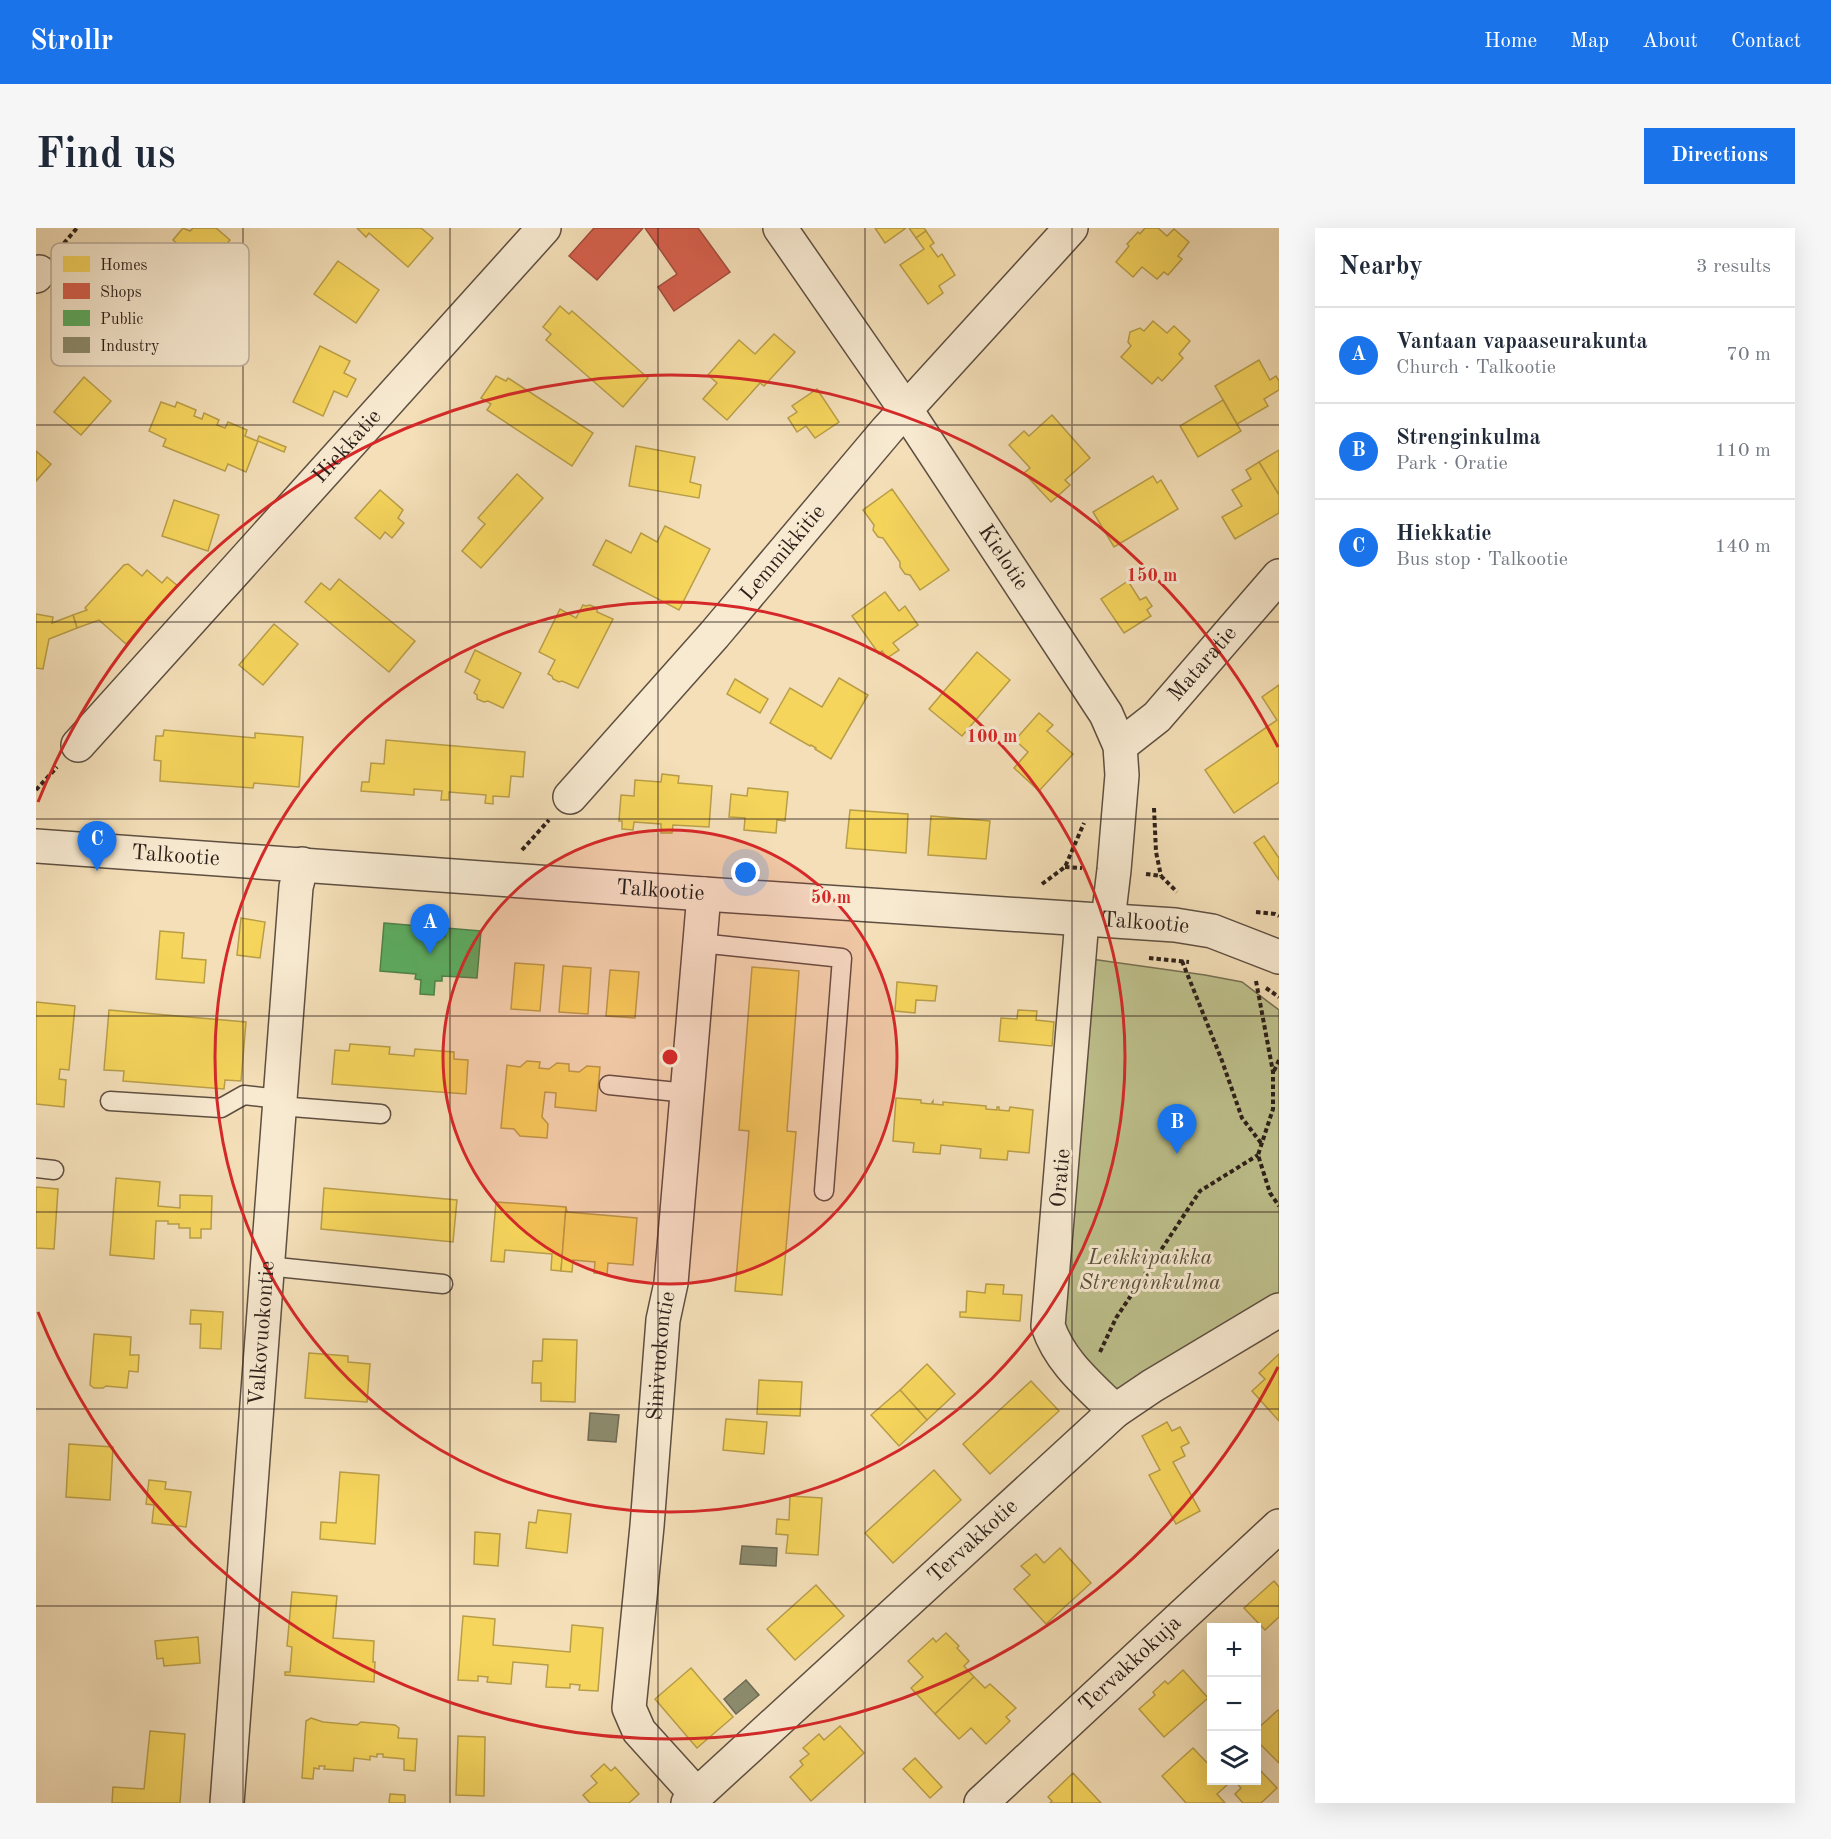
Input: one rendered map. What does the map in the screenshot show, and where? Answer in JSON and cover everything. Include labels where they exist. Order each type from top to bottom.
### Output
[{"type":"street","name":"Hiekkatie","points":[[78,745],[544,228]]},
{"type":"street","name":"Kielotie","points":[[780,228],[906,410],[1106,714],[1120,746],[1122,775],[1114,870],[1095,920]]},
{"type":"street","name":"Lemmikkitie","points":[[570,797],[714,635],[880,439],[1071,228]]},
{"type":"street","name":"Mataratie","points":[[1120,746],[1157,717],[1279,576]]},
{"type":"street","name":"Talkootie","points":[[36,846],[1175,925],[1212,931],[1278,955]]},
{"type":"street","name":"Valkovuokontie","points":[[227,1803],[296,887],[302,864]]},
{"type":"street","name":"Sinivuokontie","points":[[693,1799],[639,1731],[629,1708],[647,1526],[663,1320],[671,1283],[704,894]]},
{"type":"street","name":"Oratie","points":[[1095,920],[1048,1326],[1053,1342],[1065,1361],[1115,1411]]},
{"type":"street","name":"Tervakkotie","points":[[693,1799],[1115,1411],[1152,1386],[1279,1310]]},
{"type":"street","name":"Tervakkokuja","points":[[981,1803],[1279,1526]]},
{"type":"lane","points":[[700,943],[842,958],[824,1191]]},
{"type":"lane","points":[[609,1085],[687,1093]]},
{"type":"lane","points":[[110,1101],[220,1108],[244,1095],[279,1102],[381,1114]]},
{"type":"lane","points":[[267,1266],[443,1284]]},
{"type":"path","points":[[496,878],[570,797]]},
{"type":"path","points":[[1034,916],[1037,888],[1065,867],[1085,819]]},
{"type":"path","points":[[1065,867],[1161,876],[1176,892],[1185,896]]},
{"type":"path","points":[[1253,912],[1279,916]]},
{"type":"path","points":[[1182,962],[1221,1058],[1242,1118],[1261,1144]]},
{"type":"path","points":[[1256,980],[1273,1072],[1273,1109],[1258,1155],[1270,1193],[1279,1206]]},
{"type":"path","points":[[1273,1072],[1279,1060]]},
{"type":"path","points":[[1116,1318],[1200,1191],[1258,1155]]},
{"type":"green space","name":"Leikkipaikka Strenginkulma","points":[[1091,959],[1242,982],[1279,1010],[1279,1298],[1120,1399],[1064,1333]]},
{"type":"building: Homes","points":[[183,228],[190,231],[193,228],[216,228],[230,240],[227,243],[176,243],[173,240]]},
{"type":"building: Homes","points":[[357,228],[421,228],[433,238],[408,267],[369,233],[366,237]]},
{"type":"building: Homes","points":[[875,228],[906,228],[885,243]]},
{"type":"building: Homes","points":[[909,228],[924,228],[926,231],[916,238]]},
{"type":"building: Homes","points":[[1145,228],[1158,228],[1167,236],[1174,229],[1189,242],[1178,256],[1182,259],[1168,275],[1164,272],[1157,279],[1142,267],[1133,277],[1116,262],[1129,246],[1127,244]]},
{"type":"building: Homes","points":[[926,231],[934,243],[930,246],[938,257],[942,254],[955,275],[939,286],[943,293],[928,304],[900,265],[924,249],[916,238]]},
{"type":"building: Homes","points":[[338,261],[379,290],[356,323],[314,294]]},
{"type":"building: Homes","points":[[560,306],[569,314],[572,311],[648,378],[623,407],[546,340],[551,334],[543,327]]},
{"type":"building: Homes","points":[[1153,321],[1167,333],[1174,326],[1190,341],[1179,354],[1183,358],[1162,381],[1158,377],[1152,384],[1121,357],[1131,346],[1128,342],[1130,332],[1140,328],[1144,331]]},
{"type":"building: Homes","points":[[774,334],[795,352],[764,386],[760,383],[727,420],[703,399],[717,383],[708,375],[739,340],[755,354]]},
{"type":"building: Homes","points":[[320,346],[350,361],[344,373],[356,379],[347,397],[334,391],[323,416],[293,402]]},
{"type":"building: Homes","points":[[1259,360],[1270,380],[1276,376],[1279,381],[1279,390],[1264,399],[1268,406],[1237,424],[1215,386]]},
{"type":"building: Homes","points":[[496,376],[506,381],[508,378],[593,433],[572,466],[487,410],[491,404],[481,398]]},
{"type":"building: Homes","points":[[84,377],[111,401],[81,435],[54,412]]},
{"type":"building: Homes","points":[[817,389],[839,422],[815,438],[806,426],[797,432],[788,418],[797,412],[792,406]]},
{"type":"building: Homes","points":[[1223,400],[1241,431],[1198,457],[1180,426]]},
{"type":"building: Homes","points":[[161,402],[175,407],[177,402],[196,410],[194,416],[202,419],[204,413],[219,420],[217,425],[225,428],[228,422],[247,430],[245,436],[257,441],[259,436],[286,447],[284,452],[258,441],[246,472],[228,464],[225,471],[163,446],[166,439],[149,431]]},
{"type":"building: Homes","points":[[1052,415],[1090,458],[1065,480],[1070,485],[1051,502],[1024,473],[1030,468],[1009,445],[1024,431],[1029,436]]},
{"type":"building: Homes","points":[[636,446],[695,457],[690,482],[701,485],[699,498],[629,486]]},
{"type":"building: Homes","points":[[1279,450],[1279,495],[1259,462]]},
{"type":"building: Homes","points":[[36,451],[51,464],[36,481]]},
{"type":"building: Homes","points":[[1259,462],[1279,495],[1279,513],[1235,539],[1222,517],[1242,506],[1232,490],[1251,479],[1246,470]]},
{"type":"building: Homes","points":[[517,474],[543,498],[481,568],[462,551],[485,524],[478,518]]},
{"type":"building: Homes","points":[[1153,476],[1157,483],[1161,480],[1178,509],[1114,547],[1093,512]]},
{"type":"building: Homes","points":[[892,489],[949,570],[920,590],[910,575],[905,574],[900,567],[900,562],[883,538],[878,537],[873,530],[874,525],[863,510]]},
{"type":"building: Homes","points":[[380,490],[403,510],[398,518],[404,523],[392,538],[385,532],[380,539],[355,518]]},
{"type":"building: Homes","points":[[174,500],[219,515],[208,551],[162,536]]},
{"type":"building: Homes","points":[[665,526],[710,549],[679,610],[593,565],[606,540],[631,553],[641,533],[657,542]]},
{"type":"building: Homes","points":[[128,564],[142,576],[147,570],[162,583],[167,577],[178,586],[126,644],[99,620],[77,628],[73,615],[87,610],[85,608],[124,565]]},
{"type":"building: Homes","points":[[339,579],[415,641],[389,672],[305,602],[321,583],[330,590]]},
{"type":"building: Homes","points":[[1128,581],[1140,600],[1146,597],[1152,606],[1147,610],[1151,616],[1124,633],[1101,599]]},
{"type":"building: Homes","points":[[885,592],[899,611],[905,606],[918,625],[893,643],[899,650],[887,658],[882,651],[879,654],[852,616]]},
{"type":"building: Homes","points":[[583,605],[597,608],[597,612],[613,619],[578,688],[553,679],[548,674],[555,660],[539,652],[560,609],[576,618]]},
{"type":"building: Homes","points":[[36,614],[53,617],[52,623],[73,615],[77,628],[49,639],[43,669],[36,668]]},
{"type":"building: Homes","points":[[274,624],[298,644],[263,685],[239,665]]},
{"type":"building: Homes","points":[[475,650],[521,673],[503,708],[477,699],[474,693],[480,680],[465,672]]},
{"type":"building: Homes","points":[[977,652],[1010,680],[962,736],[929,709]]},
{"type":"building: Homes","points":[[839,678],[868,695],[831,759],[811,745],[770,723],[790,688],[822,707]]},
{"type":"building: Homes","points":[[735,679],[768,699],[760,713],[727,694]]},
{"type":"building: Homes","points":[[1279,685],[1279,782],[1234,813],[1205,770],[1277,720],[1262,697]]},
{"type":"building: Homes","points":[[1039,713],[1053,725],[1047,731],[1073,754],[1039,791],[1014,768],[1028,752],[1015,740]]},
{"type":"building: Homes","points":[[164,730],[255,738],[255,733],[303,737],[299,787],[254,783],[253,788],[160,781],[161,761],[154,760],[156,736],[163,736]]},
{"type":"building: Homes","points":[[386,740],[525,752],[523,777],[511,776],[509,797],[493,796],[493,804],[485,803],[486,795],[449,792],[449,800],[441,800],[442,791],[414,789],[414,795],[361,791],[362,782],[369,782],[371,763],[384,764]]},
{"type":"building: Homes","points":[[662,774],[679,776],[678,783],[712,786],[709,827],[673,825],[672,833],[661,833],[661,824],[634,822],[633,830],[622,829],[622,821],[619,821],[621,795],[634,796],[635,780],[661,782]]},
{"type":"building: Homes","points":[[748,788],[788,792],[785,821],[777,820],[776,833],[744,830],[745,818],[729,817],[731,794],[747,796]]},
{"type":"building: Homes","points":[[850,810],[908,814],[906,853],[846,848]]},
{"type":"building: Homes","points":[[931,816],[990,821],[986,859],[928,855]]},
{"type":"building: Homes","points":[[1264,836],[1279,858],[1279,880],[1254,843]]},
{"type":"building: Homes","points":[[241,918],[265,922],[260,958],[237,955]]},
{"type":"building: Homes","points":[[160,931],[184,933],[182,958],[206,960],[204,983],[156,979]]},
{"type":"building: Homes","points":[[515,963],[544,965],[540,1011],[511,1009]]},
{"type":"building: Homes","points":[[563,966],[591,968],[588,1014],[559,1012]]},
{"type":"building: Homes","points":[[752,967],[799,971],[787,1131],[796,1132],[782,1295],[735,1291],[749,1131],[739,1130]]},
{"type":"building: Homes","points":[[610,970],[639,972],[635,1018],[606,1016]]},
{"type":"building: Homes","points":[[897,982],[937,986],[935,1001],[916,1000],[915,1013],[895,1011]]},
{"type":"building: Homes","points":[[36,1002],[75,1006],[69,1070],[60,1069],[59,1079],[66,1080],[64,1107],[36,1104]]},
{"type":"building: Homes","points":[[109,1010],[246,1022],[241,1081],[225,1080],[224,1089],[123,1081],[124,1071],[104,1070]]},
{"type":"building: Homes","points":[[1018,1010],[1037,1011],[1036,1020],[1054,1022],[1052,1046],[999,1041],[1001,1018],[1017,1019]]},
{"type":"building: Homes","points":[[350,1044],[390,1047],[389,1054],[414,1056],[415,1049],[454,1052],[454,1059],[468,1060],[466,1094],[332,1084],[335,1050],[349,1051]]},
{"type":"building: Homes","points":[[527,1061],[540,1062],[539,1068],[549,1069],[557,1063],[569,1064],[569,1071],[579,1072],[587,1066],[600,1067],[596,1111],[555,1107],[556,1093],[545,1092],[542,1117],[548,1124],[547,1138],[520,1136],[514,1129],[501,1128],[507,1065],[520,1067]]},
{"type":"building: Homes","points":[[896,1098],[921,1100],[921,1103],[931,1104],[933,1101],[933,1104],[943,1105],[943,1102],[986,1106],[986,1109],[997,1110],[999,1107],[999,1110],[1009,1111],[1010,1107],[1033,1110],[1029,1153],[1008,1151],[1007,1160],[980,1158],[981,1149],[941,1145],[940,1154],[913,1152],[914,1143],[893,1141]]},
{"type":"building: Homes","points":[[116,1178],[160,1182],[158,1206],[180,1208],[180,1195],[212,1196],[211,1229],[201,1229],[201,1238],[190,1238],[190,1228],[179,1228],[179,1224],[168,1224],[168,1221],[156,1221],[154,1259],[110,1255]]},
{"type":"building: Homes","points":[[36,1187],[58,1189],[54,1249],[36,1248]]},
{"type":"building: Homes","points":[[324,1188],[457,1200],[453,1242],[321,1229]]},
{"type":"building: Homes","points":[[496,1202],[566,1207],[561,1271],[551,1270],[552,1254],[505,1250],[504,1262],[491,1261]]},
{"type":"building: Homes","points":[[566,1207],[567,1212],[637,1218],[633,1265],[608,1263],[607,1274],[594,1273],[595,1262],[573,1260],[572,1272],[561,1271]]},
{"type":"building: Homes","points":[[986,1284],[1004,1285],[1003,1294],[1022,1295],[1020,1321],[960,1317],[960,1312],[966,1312],[967,1291],[985,1293]]},
{"type":"building: Homes","points":[[191,1310],[223,1312],[221,1349],[200,1348],[201,1324],[190,1324]]},
{"type":"building: Homes","points":[[94,1334],[131,1337],[130,1355],[139,1355],[138,1372],[129,1371],[127,1388],[106,1386],[94,1388],[90,1385]]},
{"type":"building: Homes","points":[[543,1339],[577,1340],[575,1402],[541,1401],[541,1383],[532,1383],[533,1361],[542,1361]]},
{"type":"building: Homes","points":[[309,1353],[348,1356],[348,1362],[370,1364],[367,1402],[305,1398]]},
{"type":"building: Homes","points":[[1279,1354],[1279,1421],[1252,1391],[1265,1379],[1259,1373]]},
{"type":"building: Homes","points":[[927,1364],[955,1394],[927,1420],[900,1390]]},
{"type":"building: Homes","points":[[759,1380],[802,1382],[800,1416],[757,1414]]},
{"type":"building: Homes","points":[[1031,1381],[1059,1411],[990,1474],[963,1444]]},
{"type":"building: Homes","points":[[900,1390],[927,1420],[899,1446],[871,1415]]},
{"type":"building: Homes","points":[[726,1419],[767,1422],[764,1454],[723,1450]]},
{"type":"building: Homes","points":[[1167,1422],[1172,1431],[1180,1427],[1189,1443],[1181,1447],[1185,1456],[1173,1462],[1200,1511],[1176,1524],[1149,1475],[1160,1470],[1142,1436]]},
{"type":"building: Homes","points":[[69,1444],[113,1447],[110,1500],[66,1497]]},
{"type":"building: Homes","points":[[934,1470],[961,1500],[893,1563],[865,1533]]},
{"type":"building: Homes","points":[[340,1472],[379,1475],[375,1544],[320,1539],[321,1522],[336,1523]]},
{"type":"building: Homes","points":[[149,1480],[166,1482],[165,1489],[191,1492],[186,1527],[152,1523],[154,1505],[146,1504]]},
{"type":"building: Homes","points":[[790,1496],[822,1498],[818,1555],[786,1553],[788,1535],[776,1534],[777,1519],[789,1520]]},
{"type":"building: Homes","points":[[538,1510],[571,1514],[567,1553],[526,1548],[529,1522],[536,1523]]},
{"type":"building: Homes","points":[[475,1532],[500,1534],[498,1566],[474,1564]]},
{"type":"building: Homes","points":[[1060,1548],[1091,1583],[1046,1624],[1014,1589],[1030,1575],[1021,1566],[1036,1554],[1044,1563]]},
{"type":"building: Homes","points":[[1274,1581],[1279,1587],[1279,1617],[1265,1630],[1261,1623],[1244,1608]]},
{"type":"building: Homes","points":[[816,1585],[844,1616],[795,1660],[767,1629]]},
{"type":"building: Homes","points":[[292,1592],[337,1596],[333,1638],[374,1641],[374,1682],[285,1675],[285,1672],[290,1672],[292,1647],[287,1646]]},
{"type":"building: Homes","points":[[463,1616],[495,1619],[493,1645],[570,1652],[572,1625],[603,1628],[598,1691],[579,1690],[580,1685],[570,1684],[570,1688],[546,1687],[548,1665],[513,1662],[511,1684],[487,1682],[488,1677],[478,1676],[478,1681],[458,1680]]},
{"type":"building: Homes","points":[[946,1633],[969,1661],[964,1666],[974,1677],[935,1714],[911,1688],[923,1677],[908,1661],[933,1638],[936,1642]]},
{"type":"building: Homes","points":[[198,1637],[200,1663],[164,1666],[163,1658],[157,1659],[155,1641]]},
{"type":"building: Homes","points":[[691,1668],[733,1717],[697,1748],[655,1699]]},
{"type":"building: Homes","points":[[1183,1670],[1207,1699],[1164,1737],[1139,1709],[1155,1695],[1153,1692],[1165,1681],[1168,1684]]},
{"type":"building: Homes","points":[[974,1677],[985,1688],[990,1684],[1016,1708],[1006,1717],[1010,1721],[986,1744],[971,1728],[959,1739],[935,1714]]},
{"type":"building: Homes","points":[[1279,1711],[1279,1763],[1261,1745],[1261,1725]]},
{"type":"building: Homes","points":[[311,1718],[323,1722],[357,1725],[361,1722],[395,1725],[399,1728],[398,1738],[417,1739],[415,1771],[404,1770],[404,1759],[383,1757],[383,1754],[377,1754],[377,1757],[370,1756],[370,1760],[354,1758],[353,1771],[324,1769],[325,1766],[319,1766],[319,1769],[314,1768],[313,1779],[302,1778],[306,1721]]},
{"type":"building: Homes","points":[[840,1726],[864,1753],[811,1801],[790,1777],[803,1765],[800,1761],[809,1754],[803,1748],[819,1734],[824,1740]]},
{"type":"building: Homes","points":[[150,1731],[185,1734],[180,1803],[112,1803],[113,1787],[144,1789]]},
{"type":"building: Homes","points":[[458,1736],[485,1737],[484,1796],[456,1795]]},
{"type":"building: Homes","points":[[1193,1748],[1207,1763],[1207,1785],[1227,1785],[1217,1794],[1225,1803],[1186,1803],[1162,1776]]},
{"type":"building: Homes","points":[[915,1758],[942,1787],[930,1798],[903,1769]]},
{"type":"building: Homes","points":[[604,1764],[611,1771],[615,1767],[639,1794],[629,1803],[590,1803],[583,1795],[597,1783],[591,1776]]},
{"type":"building: Homes","points":[[1261,1771],[1277,1788],[1261,1803],[1243,1803],[1235,1794],[1241,1788],[1238,1785],[1261,1785]]},
{"type":"building: Homes","points":[[1073,1773],[1101,1803],[1050,1803],[1052,1801],[1048,1797]]},
{"type":"building: Homes","points":[[390,1794],[405,1795],[405,1803],[389,1803]]},
{"type":"building: Shops","points":[[594,228],[643,228],[597,280],[569,256]]},
{"type":"building: Shops","points":[[645,228],[698,228],[730,272],[674,311],[658,287],[677,274]]},
{"type":"building: Public","points":[[384,923],[419,926],[418,935],[445,937],[446,928],[481,931],[477,978],[442,976],[442,981],[435,981],[434,995],[420,994],[421,980],[415,979],[416,974],[380,971]]},
{"type":"building: Industry","points":[[590,1413],[619,1415],[616,1442],[588,1440]]},
{"type":"building: Industry","points":[[742,1546],[777,1548],[776,1566],[740,1564]]},
{"type":"building: Industry","points":[[746,1680],[759,1695],[736,1714],[724,1699]]},
{"type":"place","name":"Hiekkatie","points":[[97,871]]},
{"type":"place","name":"Vantaan vapaaseurakunta","points":[[430,954]]},
{"type":"place","name":"Strenginkulma","points":[[1177,1154]]}]
